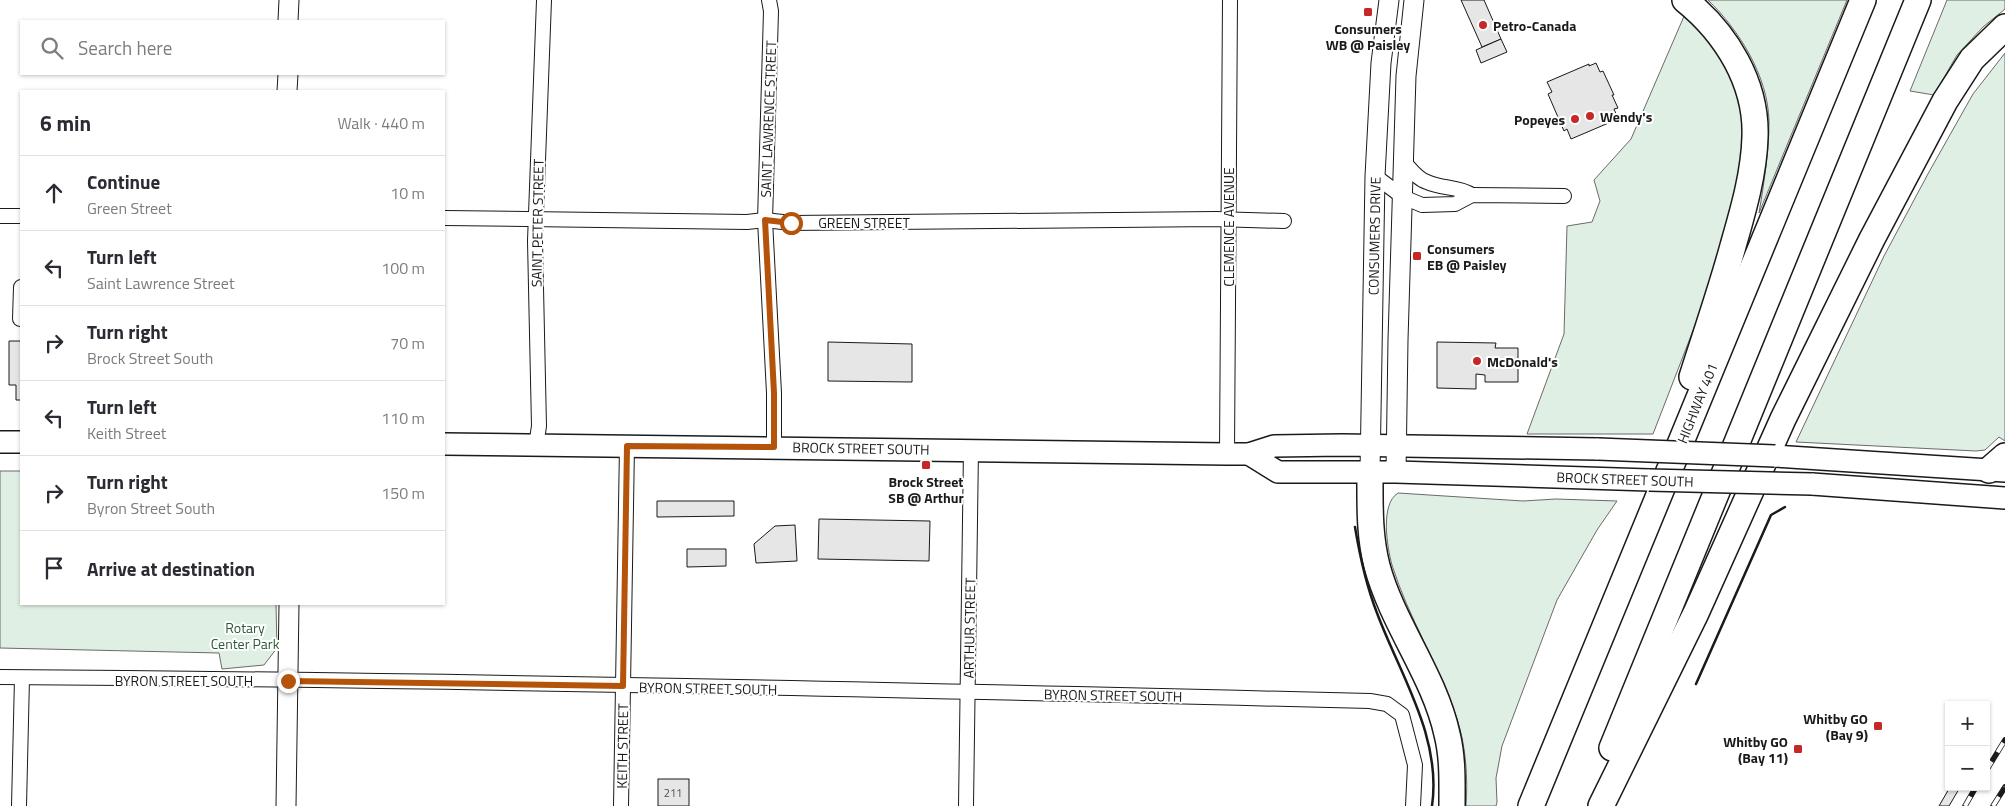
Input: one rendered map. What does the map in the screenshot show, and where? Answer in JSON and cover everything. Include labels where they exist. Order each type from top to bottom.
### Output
[{"type":"highway","points":[[1542,780],[1687,394],[1742,216],[1752,164],[1755,137],[1753,111],[1747,87],[1735,58],[1710,22],[1685,0]]},
{"type":"highway","name":"HIGHWAY 401","points":[[1531,806],[1864,0]]},
{"type":"highway","points":[[1589,806],[1918,0]]},
{"type":"highway","points":[[1601,806],[1696,613],[1783,418],[1876,230],[1945,101],[1972,59],[2005,26]]},
{"type":"highway","points":[[1370,472],[1370,522],[1378,568],[1404,634],[1429,684],[1447,733],[1451,753],[1452,806]]},
{"type":"main road","points":[[288,20],[289,0]]},
{"type":"main road","name":"CONSUMERS DRIVE","points":[[1370,472],[1375,176],[1381,63],[1388,0]]},
{"type":"main road","name":"CONSUMERS DRIVE","points":[[1396,472],[1406,76],[1414,0]]},
{"type":"main road","points":[[287,90],[288,75]]},
{"type":"main road","points":[[0,442],[20,442]]},
{"type":"main road","name":"BROCK STREET SOUTH","points":[[445,444],[1227,454],[1249,454],[1274,446],[1397,445],[1775,456],[2000,466]]},
{"type":"main road","name":"BROCK STREET SOUTH","points":[[1249,454],[1278,472],[1396,472],[1812,484],[2005,498]]},
{"type":"main road","points":[[286,806],[288,605]]},
{"type":"street","name":"SAINT PETER STREET","points":[[536,446],[539,426],[536,219],[544,0]]},
{"type":"street","name":"SAINT LAWRENCE STREET","points":[[769,0],[771,11],[765,220],[774,393],[774,447]]},
{"type":"street","name":"CLEMENCE AVENUE","points":[[1227,454],[1230,0]]},
{"type":"street","points":[[1404,161],[1421,180],[1428,183],[1464,189],[1472,195]]},
{"type":"street","points":[[1375,176],[1403,197],[1422,205],[1455,204],[1472,195],[1564,196]]},
{"type":"street","points":[[0,216],[20,216]]},
{"type":"street","name":"GREEN STREET","points":[[445,218],[765,220],[791,223],[1228,219],[1284,221]]},
{"type":"street","name":"KEITH STREET","points":[[621,806],[627,446]]},
{"type":"street","name":"ARTHUR STREET","points":[[966,806],[970,450]]},
{"type":"street","name":"BYRON STREET SOUTH","points":[[0,678],[623,686],[1370,701],[1386,704],[1402,715],[1414,766],[1413,806]]},
{"type":"street","points":[[19,806],[22,678]]},
{"type":"green space","points":[[1708,0],[1847,0],[1759,213],[1769,132],[1767,104],[1763,87],[1750,55],[1741,40]]},
{"type":"green space","points":[[1947,0],[2005,0],[2005,9],[1983,27],[1957,55],[1934,95],[1910,91]]},
{"type":"green space","points":[[1688,7],[1742,91],[1746,139],[1723,253],[1653,434],[1527,434],[1564,334],[1567,226],[1592,222],[1600,201],[1594,180],[1631,139]]},
{"type":"green space","points":[[2005,53],[2005,441],[1999,437],[1985,450],[1976,451],[1796,442],[1884,256],[1929,172],[1973,94]]},
{"type":"green space","name":"Rotary Center Park","points":[[0,471],[20,471],[20,605],[276,605],[277,648],[264,665],[222,669],[219,653],[0,648]]},
{"type":"green space","points":[[1398,493],[1523,501],[1556,499],[1617,501],[1597,530],[1557,600],[1502,746],[1496,778],[1496,806],[1466,806],[1466,762],[1457,719],[1442,680],[1407,604],[1390,557],[1386,526],[1387,516],[1392,499]]},
{"type":"building","name":"Petro-Canada","points":[[1461,0],[1484,0],[1501,39],[1482,47]]},
{"type":"building","points":[[1501,39],[1507,52],[1481,63],[1476,50]]},
{"type":"building","points":[[1596,63],[1600,72],[1603,71],[1614,95],[1612,95],[1618,108],[1614,109],[1618,119],[1571,139],[1567,129],[1564,131],[1548,94],[1552,92],[1547,82],[1589,64],[1589,66]]},
{"type":"building","points":[[9,341],[20,341],[20,400],[16,400],[16,385],[9,385]]},
{"type":"building","points":[[828,342],[912,344],[912,382],[828,381]]},
{"type":"building","name":"McDonald's","points":[[1437,342],[1496,343],[1495,348],[1518,348],[1518,382],[1485,382],[1485,375],[1476,374],[1476,389],[1437,388]]},
{"type":"building","points":[[657,501],[734,501],[734,516],[657,517]]},
{"type":"building","points":[[819,519],[930,521],[929,561],[818,559]]},
{"type":"building","points":[[795,525],[797,561],[756,563],[754,544],[775,526]]},
{"type":"building","points":[[687,549],[726,549],[726,566],[687,567]]},
{"type":"building","points":[[658,779],[689,779],[689,806],[658,806]]},
{"type":"building","points":[[1948,791],[1958,791],[1949,806],[1939,806]]},
{"type":"railway","points":[[1990,764],[2005,740]]},
{"type":"railway","points":[[1993,806],[2005,787]]},
{"type":"railway","points":[[1965,806],[1974,791]]},
{"type":"wall","points":[[1696,684],[1771,515],[1785,507]]},
{"type":"wall","points":[[1355,527],[1364,571],[1373,602],[1417,707],[1425,731],[1431,755],[1433,780],[1432,806]]},
{"type":"place","name":"Consumers WB @ Paisley","points":[[1368,12]]},
{"type":"place","name":"Petro-Canada","points":[[1483,25]]},
{"type":"place","name":"Wendy's","points":[[1590,116]]},
{"type":"place","name":"Popeyes","points":[[1575,119]]},
{"type":"place","name":"Consumers EB @ Paisley","points":[[1417,256]]},
{"type":"place","name":"McDonald's","points":[[1477,361]]},
{"type":"place","name":"Brock Street SB @ Arthur","points":[[926,465]]},
{"type":"place","name":"Whitby GO (Bay 9)","points":[[1878,726]]},
{"type":"place","name":"Whitby GO (Bay 11)","points":[[1798,749]]},
{"type":"route","points":[[288,681],[623,686],[627,446],[774,447],[774,393],[765,220],[791,223]]}]
